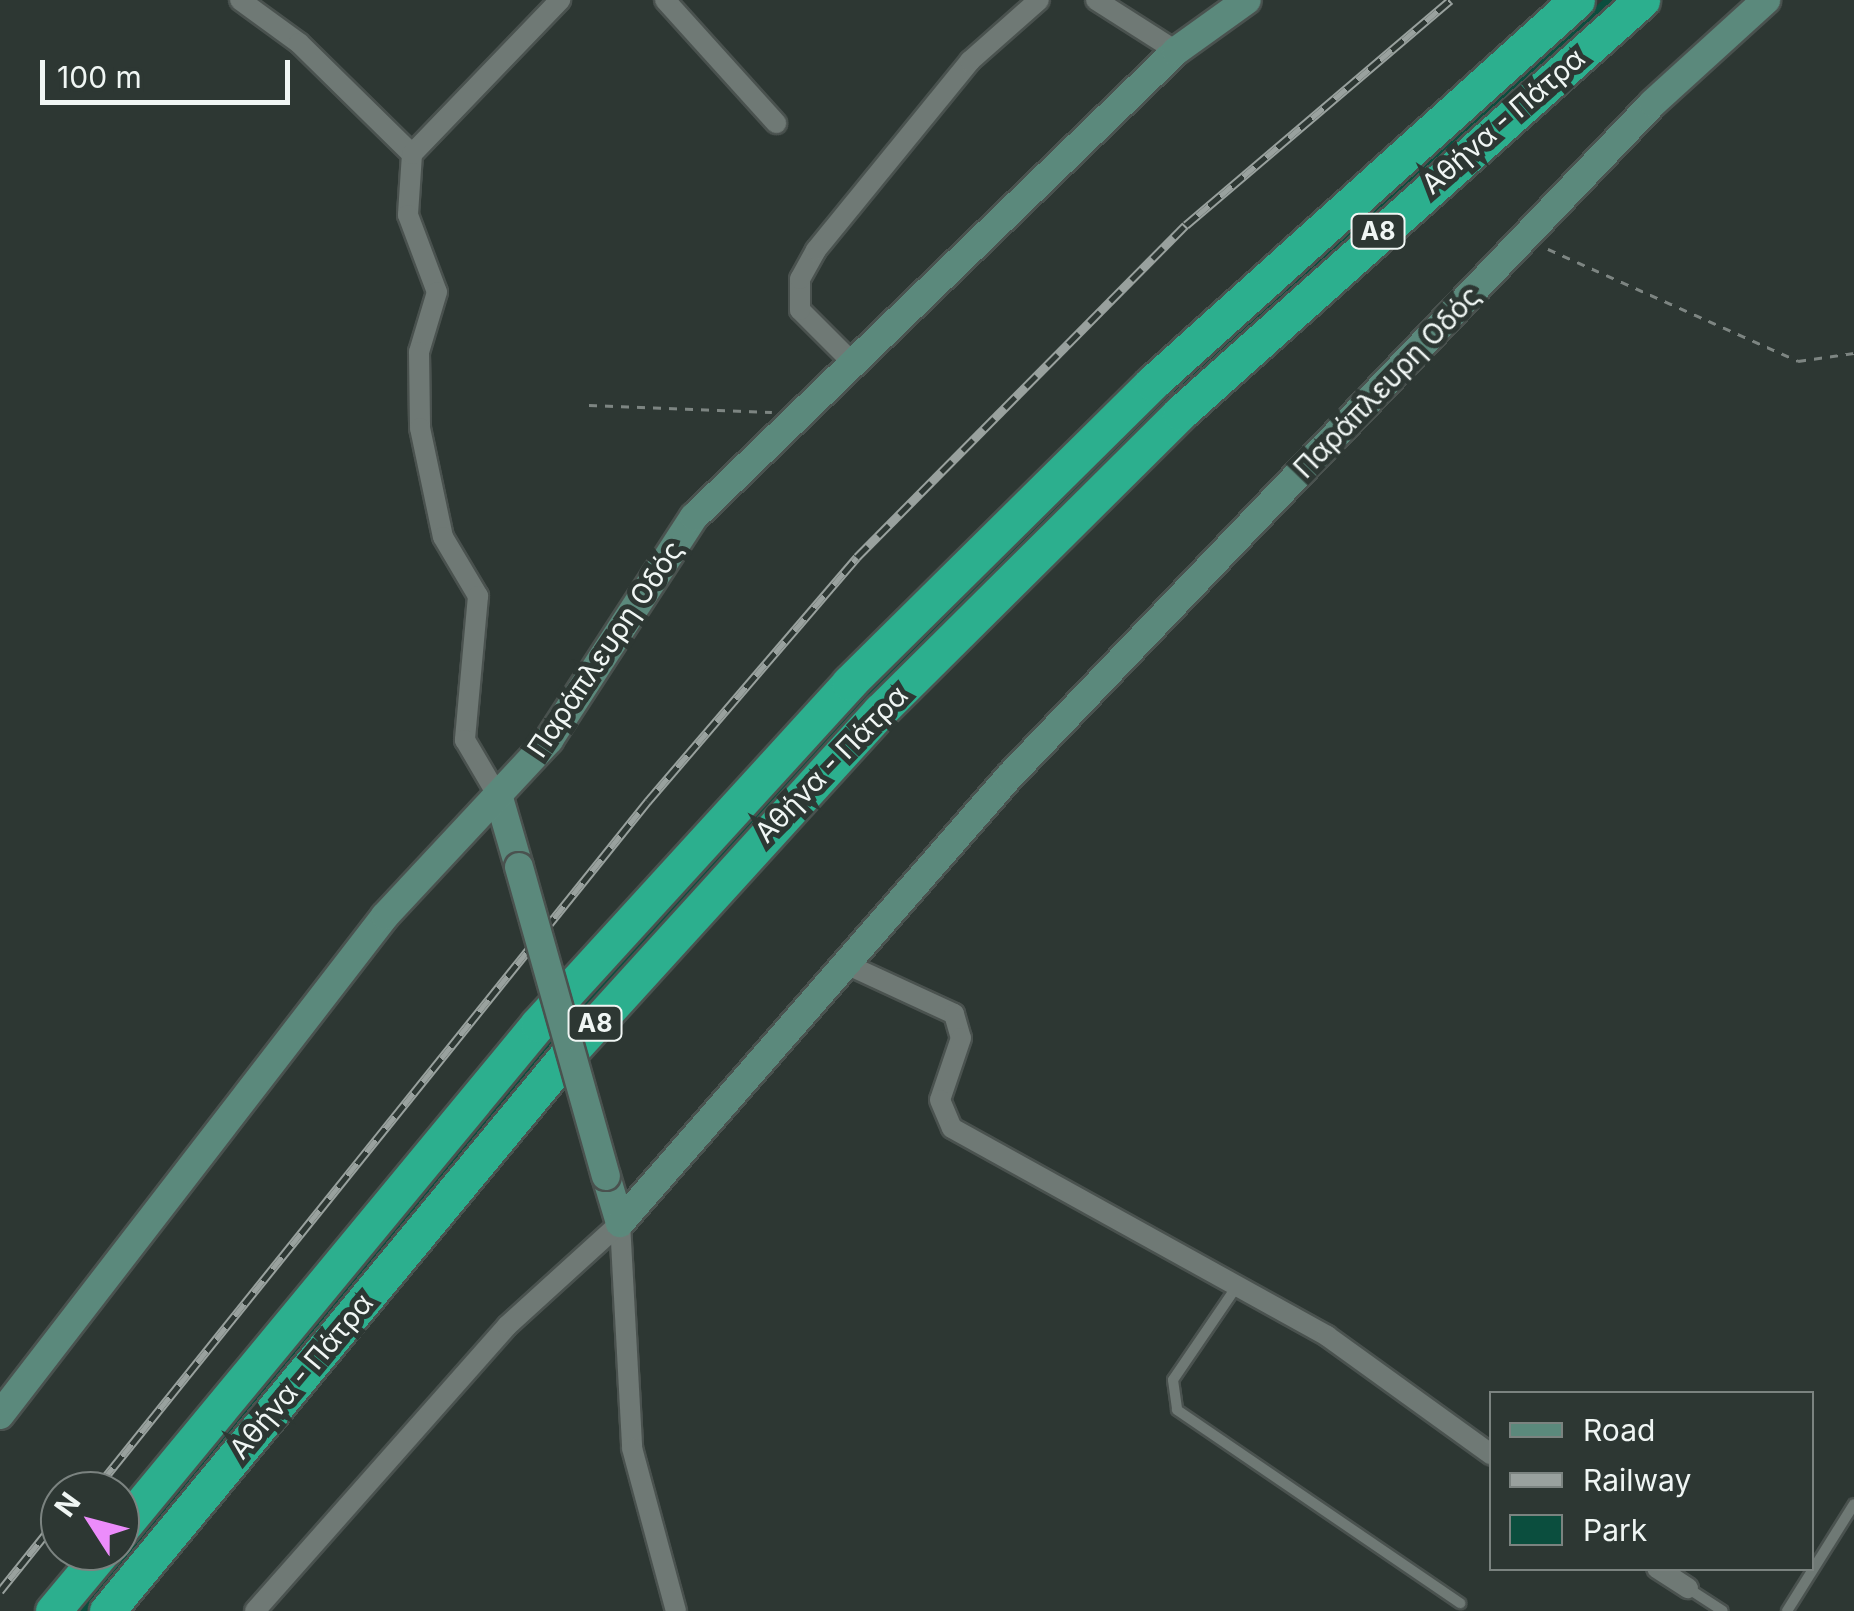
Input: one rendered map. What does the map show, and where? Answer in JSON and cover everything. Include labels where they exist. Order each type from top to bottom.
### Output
[{"type":"highway","name":"Αθήνα - Πάτρα","points":[[140,1506],[538,1024],[714,826],[1120,412],[1577,0]]},
{"type":"highway","name":"Αθήνα - Πάτρα","points":[[107,1611],[567,1055],[841,752],[1180,413],[1642,0]]},
{"type":"highway","points":[[1365,158],[1440,120]]},
{"type":"highway","points":[[1120,412],[1178,326]]},
{"type":"highway","points":[[53,1611],[86,1571]]},
{"type":"street","points":[[240,0],[298,42],[412,154]]},
{"type":"street","points":[[560,0],[412,154],[408,215],[437,292],[419,352],[420,428],[443,537],[478,596],[465,740],[499,798],[620,1223],[632,1448],[676,1611]]},
{"type":"street","points":[[665,0],[776,123]]},
{"type":"street","points":[[853,363],[800,310],[800,279],[816,250],[970,61],[1040,0]]},
{"type":"street","points":[[1096,0],[1176,51]]},
{"type":"street","name":"Παράπλευρη Οδός","points":[[0,1415],[385,916],[549,740],[694,516],[1176,51],[1247,0]]},
{"type":"street","name":"Παράπλευρη Οδός","points":[[620,1223],[1008,776],[1653,103],[1766,0]]},
{"type":"street","points":[[846,964],[954,1014],[961,1038],[940,1107],[952,1128],[1099,1206],[1235,1288],[1327,1336],[1489,1452]]},
{"type":"street","points":[[255,1611],[507,1326],[620,1223]]},
{"type":"street","points":[[1662,1571],[1688,1588]]},
{"type":"lane","points":[[1235,1288],[1173,1380],[1177,1410],[1460,1603]]},
{"type":"lane","points":[[1814,1568],[1854,1504]]},
{"type":"lane","points":[[1787,1611],[1812,1571]]},
{"type":"lane","points":[[1688,1588],[1723,1611]]},
{"type":"path","points":[[1523,239],[1798,360],[1854,353]]},
{"type":"path","points":[[590,405],[742,408],[798,416]]},
{"type":"green space","points":[[1603,0],[1617,0],[1169,401],[868,700],[558,1042],[140,1547],[140,1532],[551,1035],[862,694],[1132,424]]},
{"type":"green space","points":[[108,1571],[120,1571],[87,1611],[75,1611]]},
{"type":"railway","points":[[110,1471],[648,801],[857,557],[1186,225],[1450,0]]},
{"type":"railway","points":[[0,1591],[40,1541]]}]
